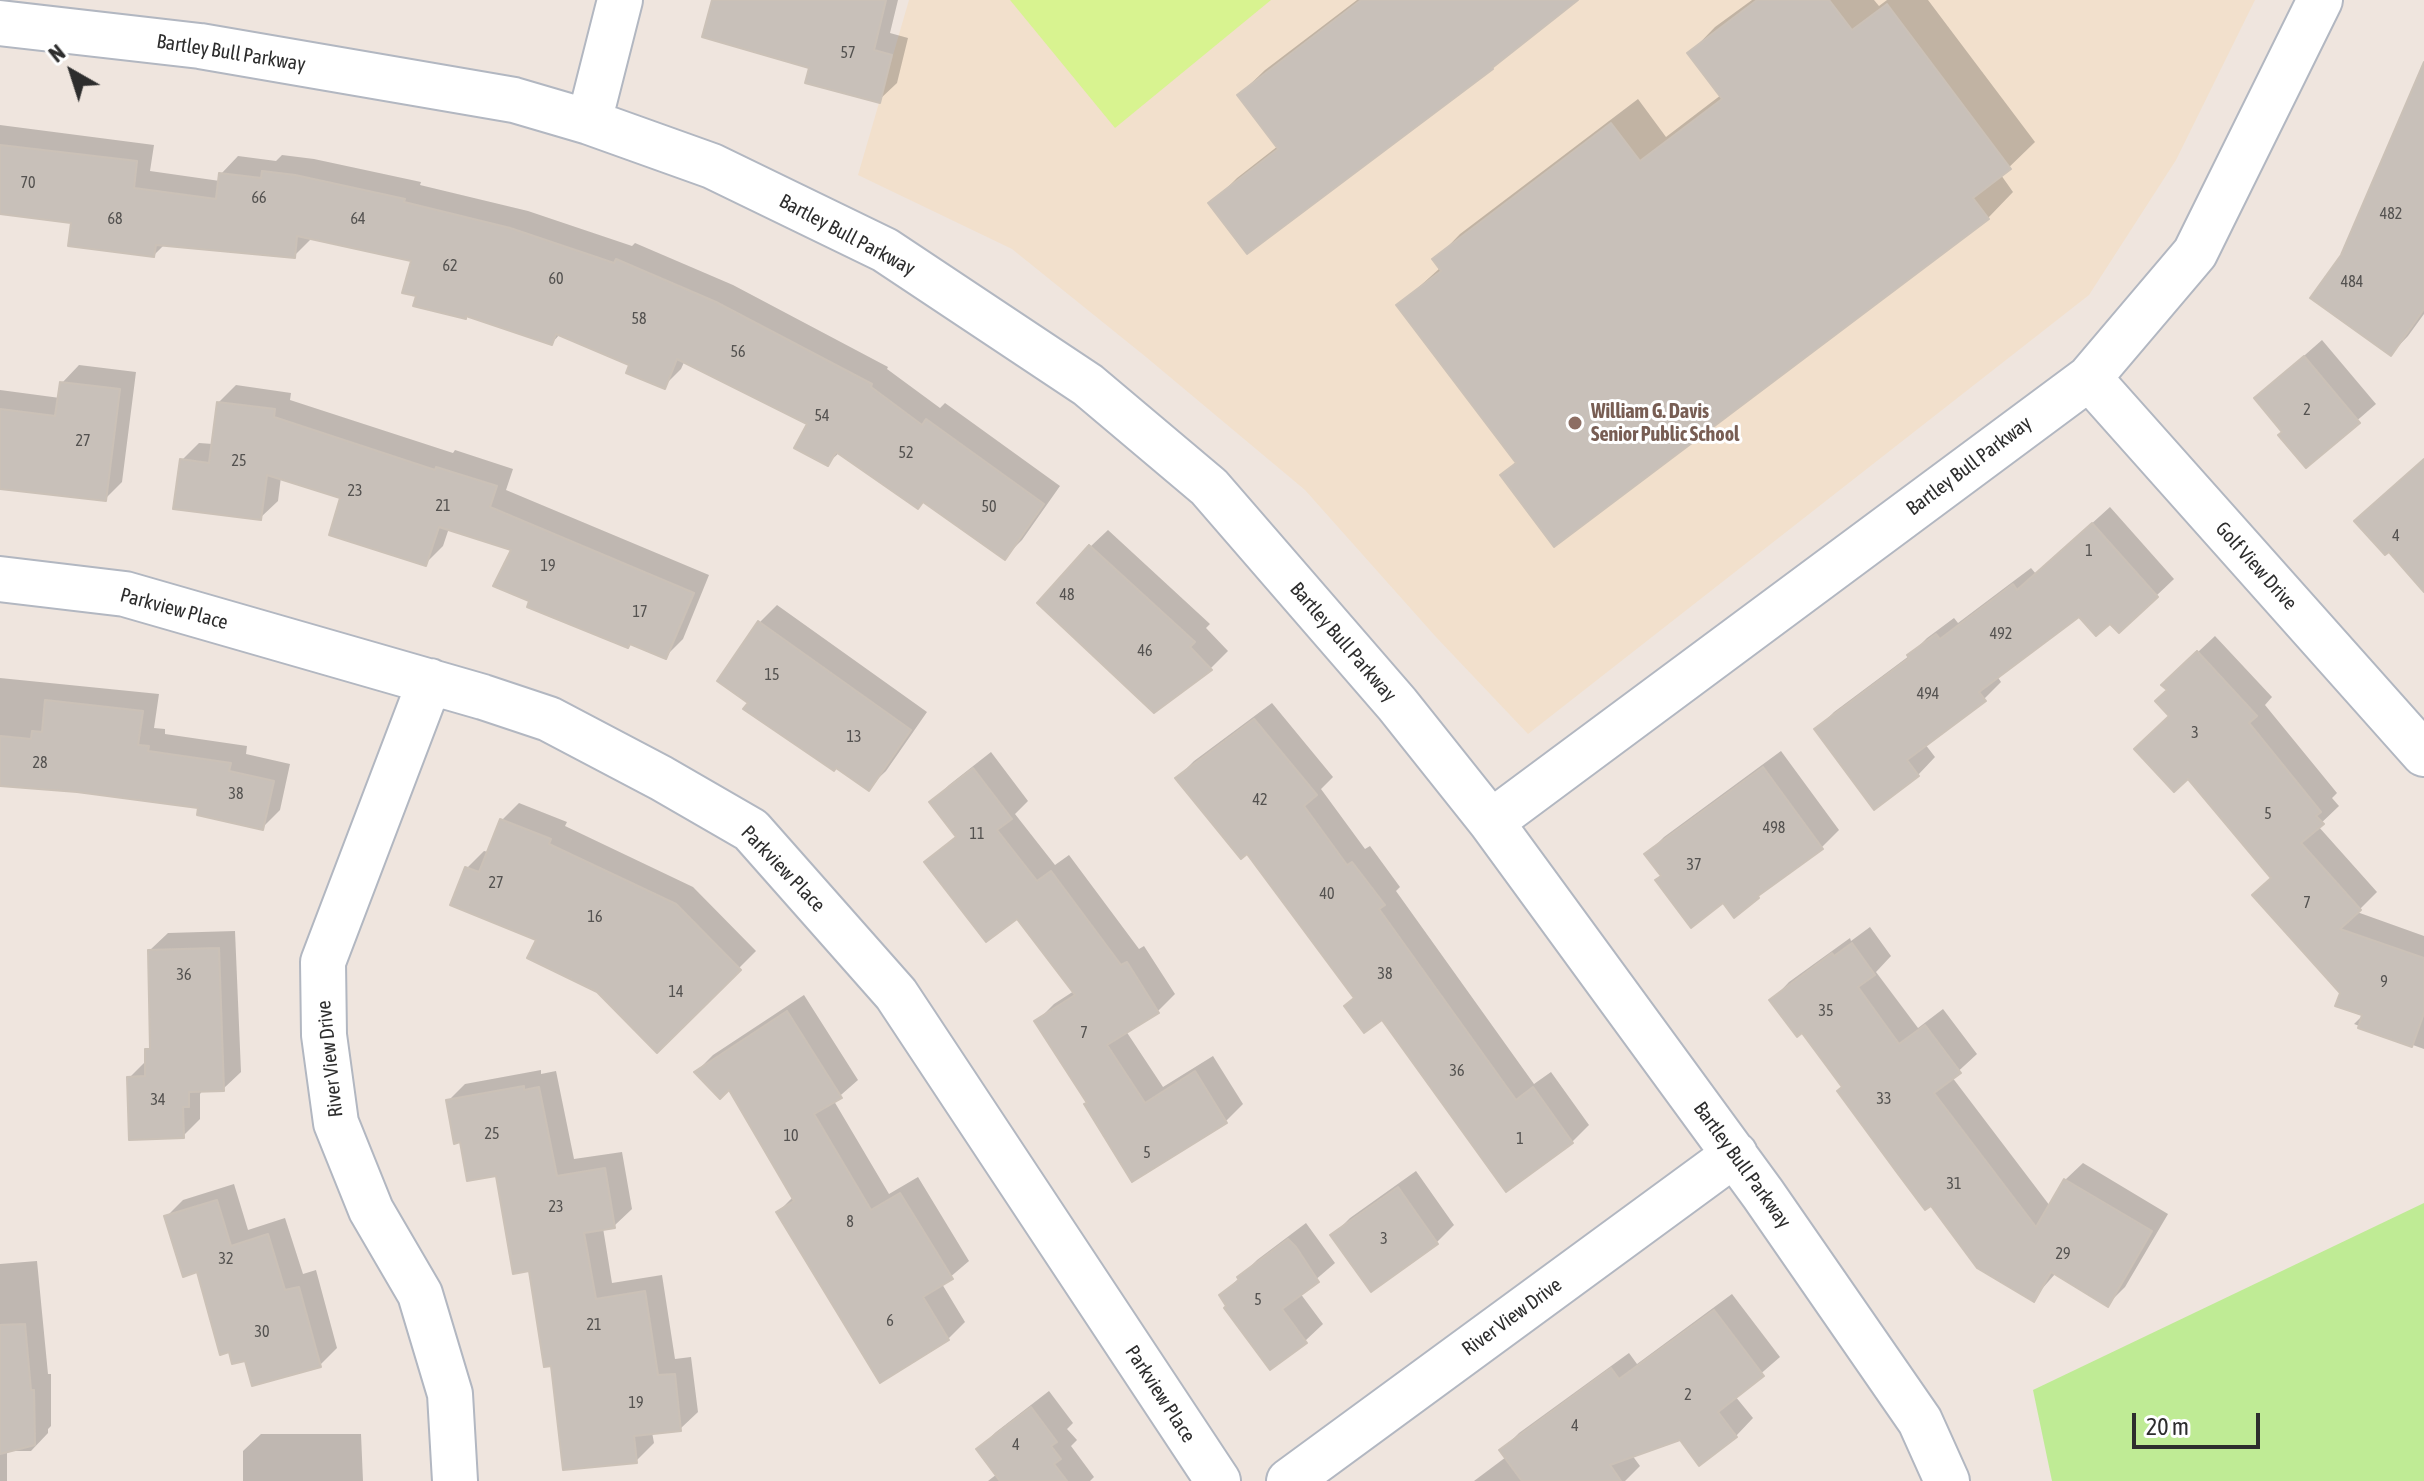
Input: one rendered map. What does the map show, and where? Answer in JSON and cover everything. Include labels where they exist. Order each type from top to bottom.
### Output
[{"type":"street","points":[[589,122],[620,0]]},
{"type":"street","name":"Bartley Bull Parkway","points":[[1491,822],[2089,378],[2195,253],[2320,0]]},
{"type":"street","name":"Bartley Bull Parkway","points":[[0,23],[200,46],[514,100],[589,122],[712,166],[885,250],[1088,385],[1209,487],[1397,704],[1491,822],[1735,1154],[1920,1421],[1947,1481]]},
{"type":"street","name":"Golf View Drive","points":[[2089,378],[2424,754]]},
{"type":"street","name":"Parkview Place","points":[[0,579],[125,594],[430,681],[549,719],[751,830],[896,994],[1218,1481]]},
{"type":"street","name":"River View Drive","points":[[430,681],[323,962],[324,1035],[336,1123],[371,1210],[420,1294],[450,1394],[455,1481]]},
{"type":"street","name":"River View Drive","points":[[1289,1481],[1735,1154]]},
{"type":"shaded area","name":"William G. Davis Senior Public School","points":[[909,0],[2255,0],[2176,160],[2089,295],[1528,734],[1436,637],[1305,490],[1146,357],[1012,249],[858,175]]},
{"type":"green space","points":[[1010,0],[1271,0],[1115,128]]},
{"type":"green space","points":[[2424,1203],[2424,1481],[2052,1481],[2033,1390]]},
{"type":"building","points":[[712,0],[886,0],[874,50],[892,55],[880,103],[805,83],[809,68],[702,37]]},
{"type":"building","points":[[1361,0],[1578,0],[1493,69],[1247,254],[1208,203],[1278,149],[1237,95]]},
{"type":"building","points":[[1757,0],[1829,0],[1852,30],[1887,4],[2011,169],[1973,198],[1989,219],[1554,547],[1500,475],[1516,463],[1396,305],[1441,271],[1432,259],[1611,123],[1640,161],[1722,99],[1687,53]]},
{"type":"building","points":[[2424,62],[2424,309],[2391,356],[2310,298],[2341,255]]},
{"type":"building","points":[[0,145],[137,161],[134,188],[216,199],[219,173],[261,178],[262,171],[295,175],[405,199],[404,202],[510,228],[614,263],[616,259],[716,302],[872,384],[871,387],[922,425],[926,419],[1044,504],[1005,560],[923,502],[918,509],[836,452],[828,466],[794,448],[807,424],[677,359],[665,389],[626,373],[629,365],[556,334],[552,345],[466,316],[466,319],[413,306],[416,296],[402,293],[411,261],[297,236],[295,258],[156,245],[154,257],[68,246],[71,223],[0,214]]},
{"type":"building","points":[[2304,356],[2360,423],[2306,468],[2278,435],[2282,432],[2254,398]]},
{"type":"building","points":[[60,382],[120,389],[106,501],[0,489],[0,409],[55,416]]},
{"type":"building","points":[[217,402],[275,409],[274,417],[435,470],[436,467],[497,486],[490,507],[694,593],[666,659],[630,644],[628,648],[527,607],[529,601],[493,586],[511,550],[439,527],[426,566],[329,535],[340,498],[267,475],[261,520],[173,509],[180,459],[209,463]]},
{"type":"building","points":[[2424,459],[2424,592],[2389,552],[2385,555],[2354,521]]},
{"type":"building","points":[[2092,523],[2158,597],[2119,633],[2110,624],[2096,636],[2079,617],[1979,692],[1986,701],[1907,760],[1919,776],[1874,810],[1814,729],[1936,634],[1940,639],[2013,584],[2017,590]]},
{"type":"building","points":[[1089,545],[1195,642],[1190,647],[1212,670],[1154,713],[1037,603]]},
{"type":"building","points":[[758,621],[911,730],[869,791],[743,709],[748,703],[717,681]]},
{"type":"building","points":[[2197,651],[2257,716],[2249,723],[2321,812],[2316,816],[2324,824],[2301,843],[2361,910],[2340,929],[2424,958],[2424,1013],[2412,1047],[2358,1028],[2362,1015],[2335,1006],[2340,993],[2252,895],[2271,878],[2188,779],[2174,792],[2134,749],[2169,716],[2155,701],[2167,690],[2161,685]]},
{"type":"building","points":[[45,700],[143,711],[138,745],[149,746],[148,751],[231,763],[229,771],[274,781],[263,830],[197,815],[198,808],[77,792],[0,786],[0,736],[31,739],[32,731],[42,732]]},
{"type":"building","points":[[1254,719],[1317,795],[1304,806],[1347,865],[1352,862],[1385,905],[1379,909],[1516,1100],[1533,1087],[1573,1143],[1506,1192],[1382,1020],[1364,1033],[1344,1006],[1354,998],[1247,854],[1241,859],[1175,778]]},
{"type":"building","points":[[1763,767],[1823,849],[1758,896],[1734,918],[1723,903],[1691,928],[1655,880],[1661,876],[1644,854]]},
{"type":"building","points":[[973,768],[1012,819],[997,830],[1037,881],[1051,871],[1121,965],[1127,962],[1159,1013],[1107,1045],[1145,1103],[1195,1071],[1227,1123],[1132,1182],[1084,1104],[1087,1103],[1034,1021],[1075,995],[1017,919],[986,942],[924,862],[956,837],[929,802]]},
{"type":"building","points":[[500,819],[551,839],[549,844],[676,904],[741,970],[657,1053],[597,992],[527,958],[536,940],[450,905],[465,867],[479,872]]},
{"type":"building","points":[[1852,943],[1875,975],[1858,987],[1899,1044],[1925,1025],[1961,1073],[1934,1093],[2036,1227],[2064,1179],[2152,1231],[2108,1307],[2051,1272],[2034,1302],[1977,1268],[1931,1206],[1925,1210],[1898,1174],[1837,1091],[1842,1087],[1802,1033],[1797,1037],[1769,1000],[1832,953],[1834,956]]},
{"type":"building","points":[[219,948],[224,1091],[189,1092],[189,1107],[183,1107],[184,1138],[129,1140],[127,1077],[145,1076],[145,1049],[150,1049],[148,950]]},
{"type":"building","points":[[787,1011],[842,1098],[814,1114],[871,1210],[900,1193],[953,1279],[923,1297],[949,1340],[880,1383],[776,1212],[794,1201],[729,1090],[720,1099],[694,1072]]},
{"type":"building","points":[[524,1086],[524,1090],[539,1087],[557,1176],[605,1168],[615,1228],[584,1233],[596,1299],[645,1291],[658,1375],[675,1374],[681,1431],[634,1436],[637,1463],[563,1470],[551,1366],[544,1367],[529,1271],[513,1274],[496,1176],[467,1181],[460,1142],[454,1144],[446,1100]]},
{"type":"building","points":[[1398,1187],[1438,1244],[1371,1292],[1330,1235]]},
{"type":"building","points":[[217,1200],[231,1246],[268,1234],[285,1290],[299,1287],[321,1367],[252,1386],[245,1361],[232,1364],[229,1352],[220,1355],[197,1272],[183,1277],[164,1216]]},
{"type":"building","points":[[1288,1239],[1319,1282],[1282,1309],[1307,1343],[1270,1370],[1224,1308],[1226,1306],[1219,1295],[1239,1280],[1237,1277]]},
{"type":"building","points":[[1714,1310],[1764,1376],[1718,1412],[1737,1437],[1699,1466],[1680,1440],[1610,1465],[1621,1481],[1522,1481],[1499,1450],[1611,1368],[1619,1379]]},
{"type":"building","points":[[25,1324],[31,1390],[34,1390],[35,1445],[0,1454],[0,1325]]},
{"type":"building","points":[[1031,1407],[1057,1442],[1051,1446],[1061,1459],[1054,1464],[1067,1481],[1000,1481],[976,1449]]},
{"type":"place","name":"William G. Davis Senior Public School","points":[[1575,423]]}]
